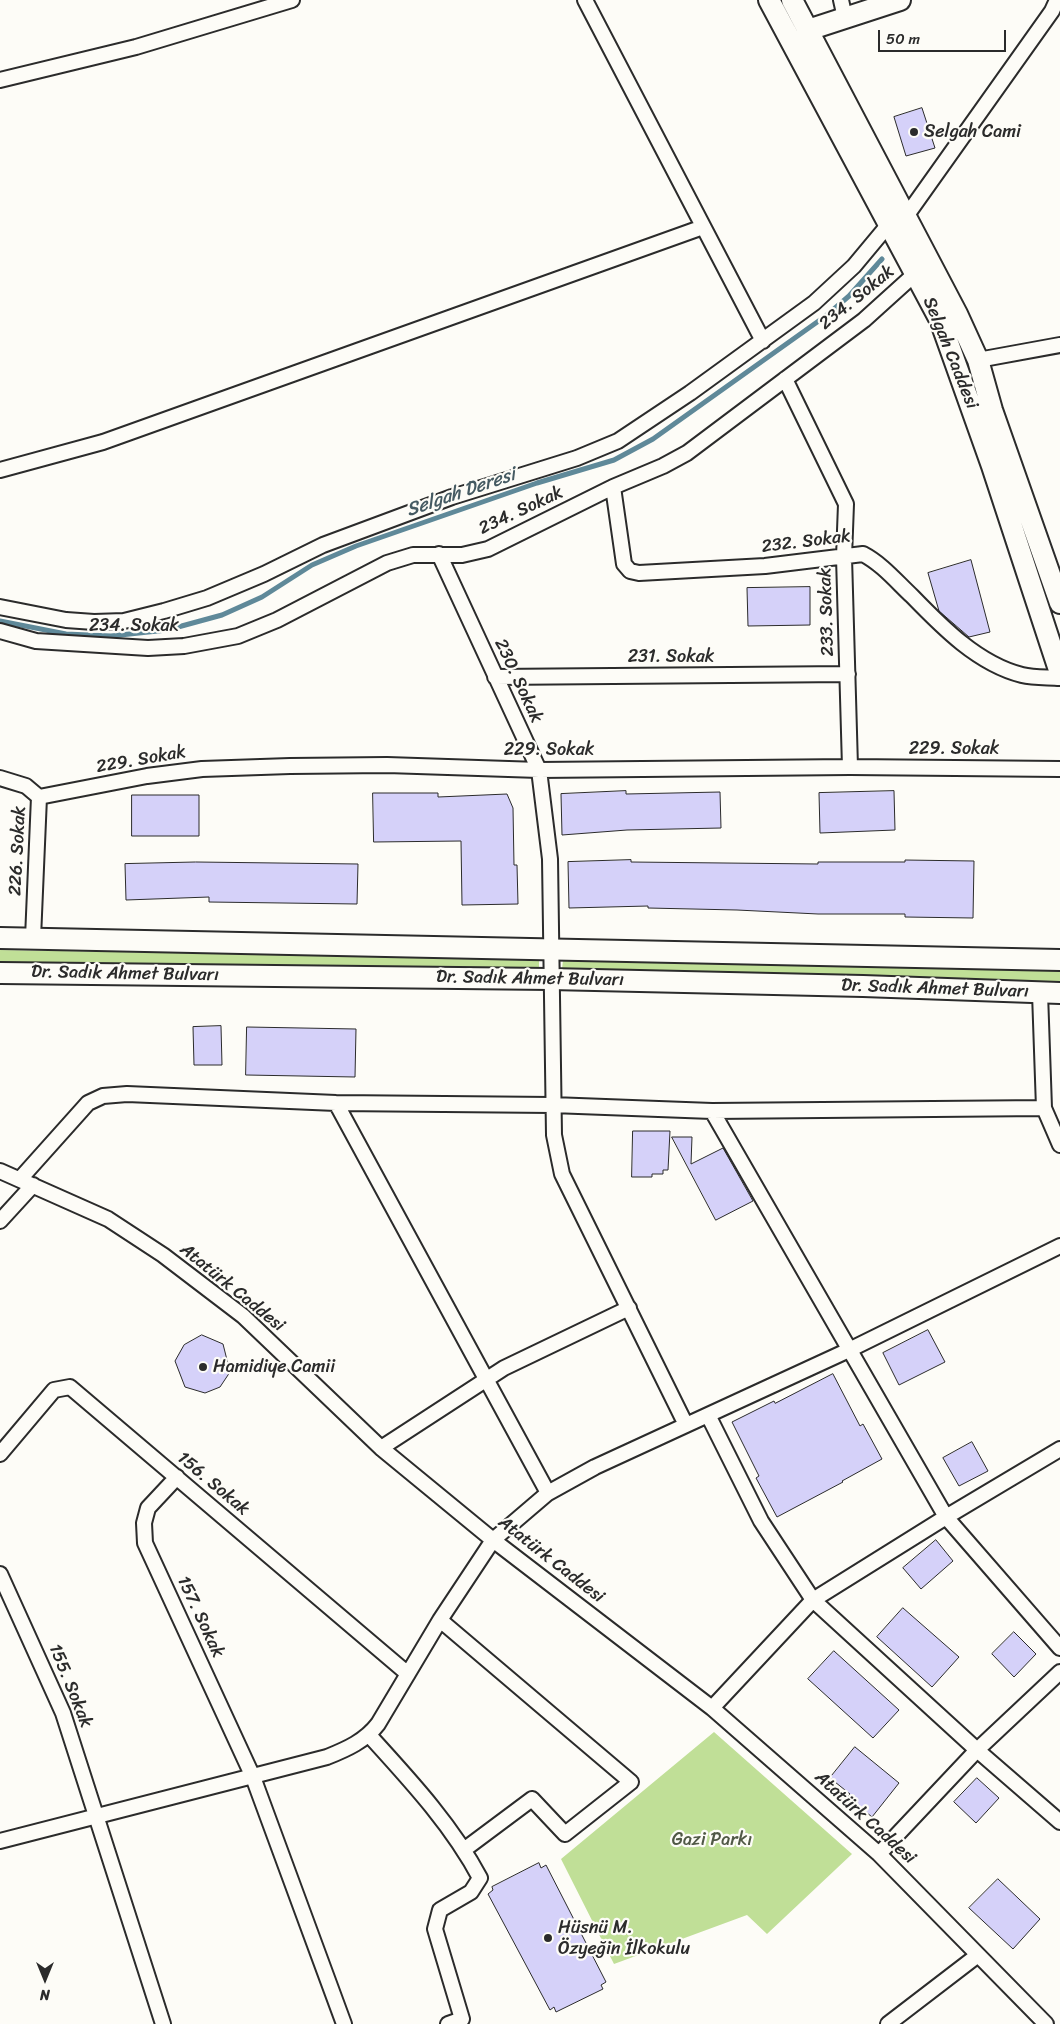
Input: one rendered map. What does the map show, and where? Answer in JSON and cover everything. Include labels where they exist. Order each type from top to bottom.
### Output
[{"type":"main road","name":"Selgah Caddesi","points":[[769,0],[940,320],[957,364],[1060,672]]},
{"type":"main road","name":"Selgah Caddesi","points":[[792,0],[907,215],[978,360],[992,410],[1060,603]]},
{"type":"main road","points":[[808,30],[843,9],[900,0]]},
{"type":"main road","name":"Dr. Sadık Ahmet Bulvarı","points":[[0,938],[1060,960]]},
{"type":"main road","name":"Dr. Sadık Ahmet Bulvarı","points":[[0,973],[550,979],[863,986],[1050,993]]},
{"type":"street","points":[[0,80],[136,47],[292,0]]},
{"type":"street","points":[[584,0],[763,340]]},
{"type":"street","points":[[907,215],[1052,11],[1057,0]]},
{"type":"street","points":[[0,607],[66,620],[94,622],[124,621],[207,598],[264,574],[323,545],[452,497],[577,458],[618,441],[814,303],[854,266],[889,224]]},
{"type":"street","points":[[0,470],[103,442],[703,227]]},
{"type":"street","name":"234. Sokak","points":[[0,631],[36,641],[90,646],[148,648],[184,646],[238,636],[277,620],[387,562],[413,555],[462,555],[488,549],[613,487],[663,466],[687,453],[864,320],[916,273]]},
{"type":"street","points":[[978,360],[1060,345]]},
{"type":"street","name":"233. Sokak","points":[[784,379],[846,504],[844,557],[850,767]]},
{"type":"street","name":"232. Sokak","points":[[613,487],[624,564],[630,571],[639,573],[766,566],[863,554],[872,558],[953,636],[985,658],[1023,675],[1060,678]]},
{"type":"street","name":"230. Sokak","points":[[439,554],[539,770],[550,859],[552,1105],[554,1135],[562,1174],[686,1424]]},
{"type":"street","name":"231. Sokak","points":[[495,676],[848,674]]},
{"type":"street","name":"229. Sokak","points":[[40,797],[147,776],[202,769],[387,765],[539,770],[850,767],[1060,769]]},
{"type":"street","points":[[0,778],[26,786],[40,797]]},
{"type":"street","name":"226. Sokak","points":[[33,938],[40,797]]},
{"type":"street","points":[[1050,993],[1044,1108],[1060,1145]]},
{"type":"street","points":[[20,1180],[88,1103],[104,1096],[127,1094],[336,1103],[552,1105],[712,1111],[1044,1108]]},
{"type":"street","points":[[336,1103],[548,1493]]},
{"type":"street","points":[[712,1111],[946,1517],[1060,1648]]},
{"type":"street","name":"Atatürk Caddesi","points":[[0,1171],[108,1219],[201,1283],[243,1316],[381,1448],[493,1540],[712,1708],[880,1854],[1046,2024]]},
{"type":"street","points":[[0,1221],[33,1185]]},
{"type":"street","points":[[0,1841],[253,1777],[327,1757],[347,1749],[369,1735],[440,1620],[493,1540],[548,1493],[594,1467],[849,1350],[1060,1246]]},
{"type":"street","points":[[381,1448],[504,1368],[629,1308]]},
{"type":"street","name":"156. Sokak","points":[[0,1454],[54,1390],[70,1387],[408,1674]]},
{"type":"street","points":[[708,1415],[761,1521],[813,1600],[977,1750],[1060,1822]]},
{"type":"street","points":[[712,1708],[813,1600],[1060,1449]]},
{"type":"street","name":"157. Sokak","points":[[176,1477],[148,1508],[144,1523],[145,1543],[253,1777],[344,2024]]},
{"type":"street","name":"155. Sokak","points":[[0,1574],[63,1713],[163,2024]]},
{"type":"street","points":[[440,1620],[631,1782],[565,1834],[532,1799],[465,1849]]},
{"type":"street","points":[[880,1854],[977,1750],[1060,1672]]},
{"type":"street","points":[[369,1735],[406,1776],[465,1849],[480,1878],[471,1892],[440,1910],[435,1928],[462,2019],[448,2024]]},
{"type":"street","points":[[888,2024],[978,1955]]},
{"type":"green space","points":[[0,950],[539,959],[539,969],[0,962]]},
{"type":"green space","points":[[563,960],[1060,971],[1060,986],[866,976],[562,969]]},
{"type":"green space","name":"Gazi Parkı","points":[[714,1732],[852,1854],[767,1934],[747,1915],[614,1964],[561,1859]]},
{"type":"building","name":"Selgah Cami","points":[[922,108],[935,148],[906,156],[894,117]]},
{"type":"building","points":[[971,560],[990,632],[969,637],[939,611],[928,573]]},
{"type":"building","points":[[810,587],[810,625],[748,626],[747,588]]},
{"type":"building","points":[[626,791],[626,794],[720,792],[721,828],[627,830],[562,835],[561,794]]},
{"type":"building","points":[[894,791],[895,830],[820,833],[819,793]]},
{"type":"building","points":[[373,793],[438,793],[438,797],[507,794],[513,808],[514,865],[517,865],[518,904],[462,905],[461,841],[374,842]]},
{"type":"building","points":[[132,795],[199,795],[199,836],[132,836]]},
{"type":"building","points":[[631,860],[631,862],[818,864],[818,862],[905,862],[905,860],[974,861],[973,918],[905,917],[905,914],[818,914],[648,908],[648,906],[569,908],[568,862]]},
{"type":"building","points":[[196,862],[358,864],[357,904],[209,902],[209,897],[126,900],[125,864]]},
{"type":"building","points":[[221,1026],[222,1065],[194,1065],[193,1027]]},
{"type":"building","points":[[247,1027],[356,1029],[355,1077],[246,1075]]},
{"type":"building","points":[[633,1131],[670,1131],[668,1170],[663,1170],[663,1174],[652,1174],[652,1177],[632,1177]]},
{"type":"building","points":[[672,1137],[692,1137],[691,1164],[723,1148],[753,1201],[716,1220]]},
{"type":"building","points":[[928,1330],[945,1362],[899,1385],[883,1353]]},
{"type":"building","name":"Hamidiye Camii","points":[[202,1335],[223,1344],[230,1372],[220,1387],[205,1393],[185,1387],[175,1361],[184,1345]]},
{"type":"building","points":[[833,1374],[860,1426],[863,1424],[882,1459],[777,1517],[756,1478],[759,1476],[732,1422]]},
{"type":"building","points":[[972,1442],[988,1471],[959,1486],[943,1458]]},
{"type":"building","points":[[936,1540],[953,1561],[921,1589],[903,1568]]},
{"type":"building","points":[[903,1608],[959,1657],[932,1687],[877,1637]]},
{"type":"building","points":[[1014,1632],[1036,1654],[1014,1677],[992,1654]]},
{"type":"building","points":[[834,1651],[899,1710],[873,1738],[808,1679]]},
{"type":"building","points":[[855,1747],[899,1783],[872,1817],[848,1797],[850,1794],[830,1778]]},
{"type":"building","points":[[977,1778],[999,1798],[976,1823],[954,1802]]},
{"type":"building","name":"Hüsnü M. Özyeğin İlkokulu","points":[[539,1863],[541,1868],[546,1865],[606,1982],[601,1985],[603,1989],[556,2012],[554,2007],[550,2010],[488,1894],[493,1890],[492,1887]]},
{"type":"building","points":[[998,1879],[1040,1919],[1013,1949],[969,1908]]},
{"type":"waterway","name":"Selgah Deresi","points":[[0,621],[66,634],[111,636],[167,630],[222,615],[262,597],[312,565],[356,546],[537,483],[614,460],[653,439],[827,315],[849,296],[882,259]]},
{"type":"place","name":"Selgah Cami","points":[[914,132]]},
{"type":"place","name":"Hamidiye Camii","points":[[203,1367]]},
{"type":"place","name":"Hüsnü M. Özyeğin İlkokulu","points":[[548,1938]]}]
